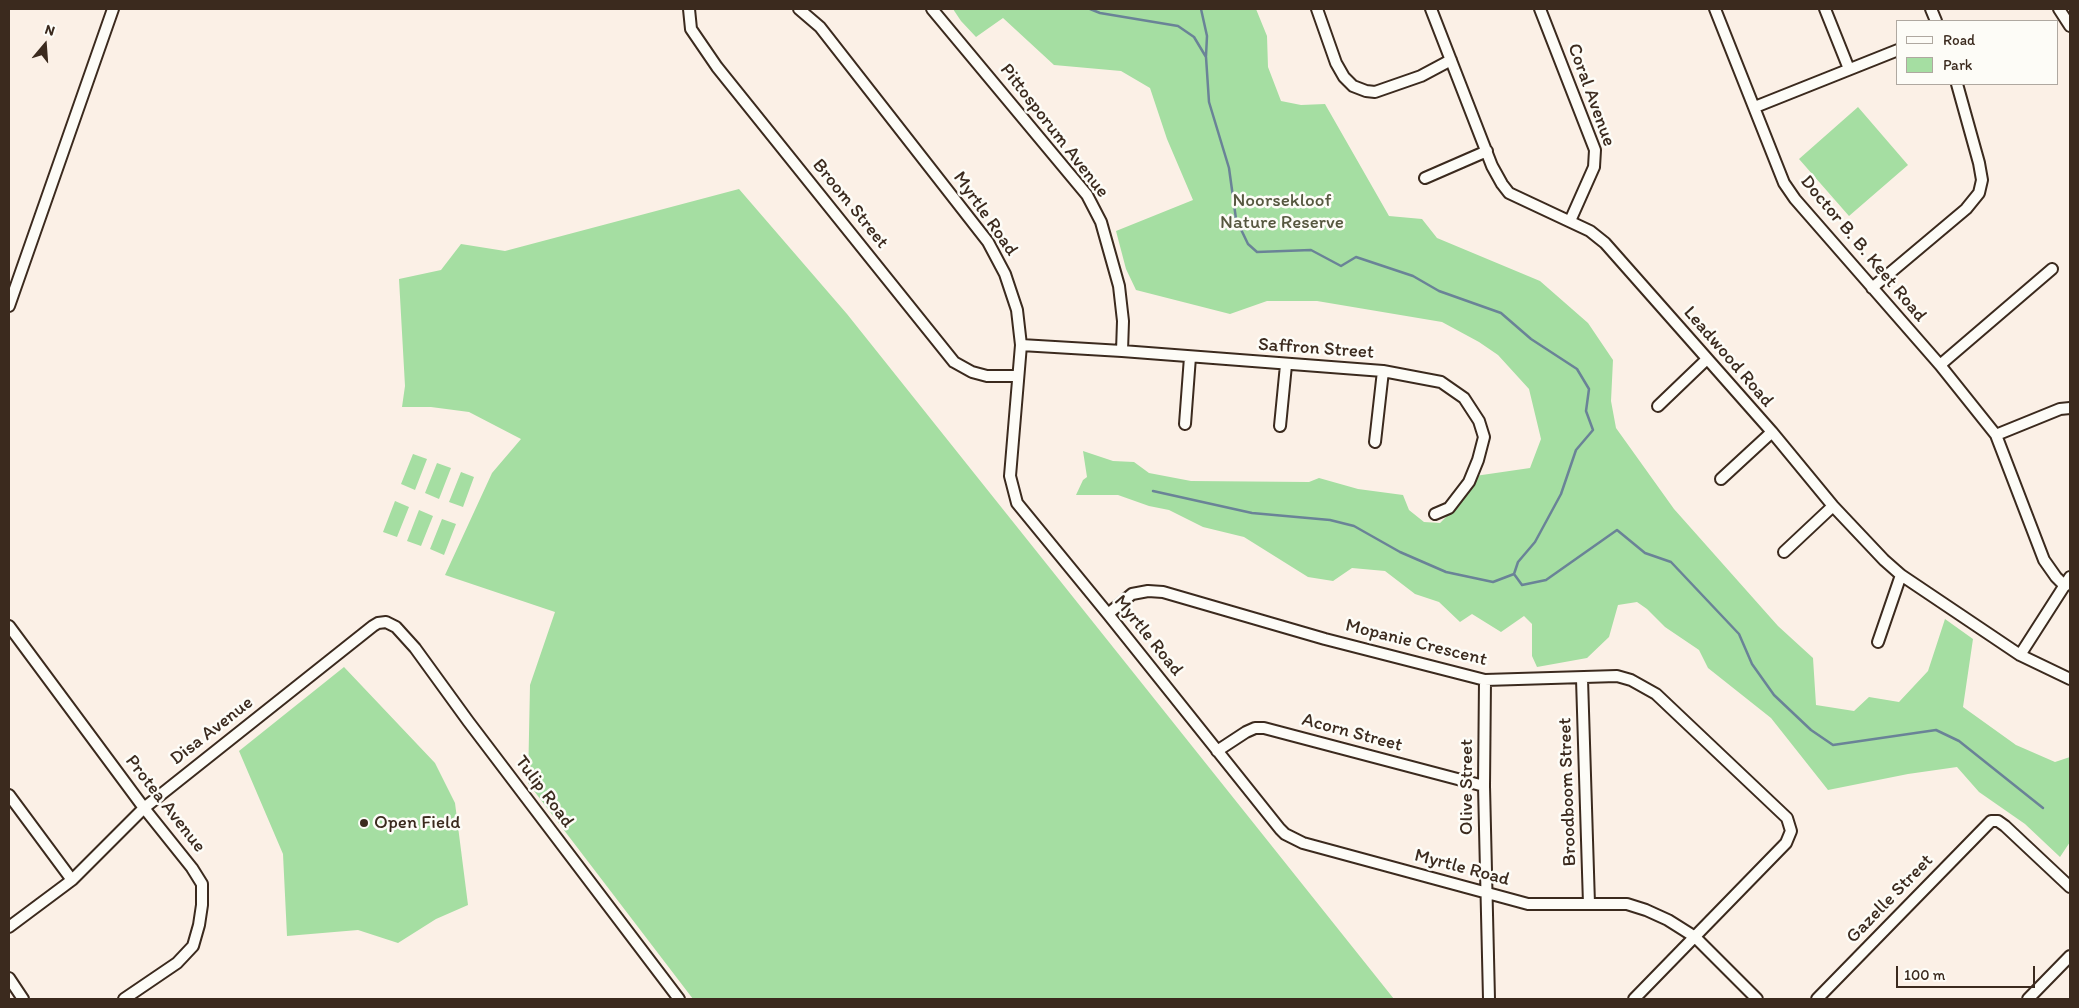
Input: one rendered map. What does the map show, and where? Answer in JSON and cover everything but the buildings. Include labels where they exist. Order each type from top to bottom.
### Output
[{"type":"street","points":[[9,306],[113,9]]},
{"type":"street","name":"Broom Street","points":[[689,9],[691,29],[717,67],[954,362],[972,372],[987,376],[1018,376]]},
{"type":"street","name":"Myrtle Road","points":[[799,9],[820,27],[988,242],[1005,274],[1017,310],[1020,345],[1010,476],[1016,502],[1280,829],[1290,837],[1303,843],[1528,904],[1628,904],[1668,920],[1695,937],[1757,999]]},
{"type":"street","name":"Pittosporum Avenue","points":[[932,9],[1087,196],[1101,222],[1119,286],[1123,321],[1122,351]]},
{"type":"street","points":[[1317,9],[1336,62],[1344,77],[1353,86],[1366,92],[1375,92],[1421,76],[1451,60]]},
{"type":"street","name":"Leadwood Road","points":[[1430,9],[1486,151],[1502,184],[1509,193],[1590,231],[1605,243],[1772,432],[1833,506],[1871,548],[1901,575],[2020,655],[2070,679]]},
{"type":"street","name":"Coral Avenue","points":[[1540,9],[1595,150],[1594,167],[1570,221]]},
{"type":"street","name":"Doctor B. B. Keet Road","points":[[1715,9],[1784,183],[1795,199],[1940,365],[1996,435],[2044,560],[2056,577],[2068,582]]},
{"type":"street","points":[[1825,9],[1849,69]]},
{"type":"street","points":[[2059,9],[2070,26]]},
{"type":"street","points":[[1755,107],[1896,51]]},
{"type":"street","points":[[1872,288],[1966,209],[1979,193],[1982,180],[1979,163],[1957,85]]},
{"type":"street","points":[[1425,178],[1486,151]]},
{"type":"street","points":[[1940,365],[2052,269]]},
{"type":"street","name":"Saffron Street","points":[[1020,345],[1382,371],[1441,382],[1464,398],[1479,420],[1484,437],[1478,460],[1469,482],[1449,508],[1435,514]]},
{"type":"street","points":[[1185,424],[1190,357]]},
{"type":"street","points":[[1658,406],[1707,360]]},
{"type":"street","points":[[1280,426],[1286,365]]},
{"type":"street","points":[[1376,442],[1382,371]]},
{"type":"street","points":[[1996,435],[2060,409],[2070,408]]},
{"type":"street","points":[[1721,479],[1772,432]]},
{"type":"street","points":[[1784,552],[1833,506]]},
{"type":"street","points":[[1878,642],[1901,575]]},
{"type":"street","points":[[2020,655],[2068,582]]},
{"type":"street","name":"Mopanie Crescent","points":[[1108,614],[1132,594],[1148,591],[1163,592],[1325,639],[1485,680],[1582,679],[1617,676],[1631,680],[1656,694],[1790,823],[1792,832],[1786,843],[1695,937]]},
{"type":"street","name":"Tulip Road","points":[[373,626],[378,623],[391,624],[415,648],[468,721],[679,999]]},
{"type":"street","name":"Protea Avenue","points":[[9,626],[144,808],[192,868],[202,884],[202,905],[193,946],[186,955],[124,999]]},
{"type":"street","name":"Disa Avenue","points":[[9,927],[72,880],[144,808],[373,626]]},
{"type":"street","name":"Broodboom Street","points":[[1582,679],[1589,904]]},
{"type":"street","name":"Olive Street","points":[[1485,680],[1484,786],[1489,999]]},
{"type":"street","name":"Acorn Street","points":[[1217,751],[1246,732],[1255,728],[1264,728],[1484,786]]},
{"type":"street","points":[[9,795],[72,880]]},
{"type":"street","name":"Gazelle Street","points":[[1817,999],[1988,822],[1993,820],[2005,826],[2070,887]]},
{"type":"street","points":[[1634,999],[1695,937]]},
{"type":"street","points":[[2028,999],[2070,956]]},
{"type":"street","points":[[9,978],[23,999]]},
{"type":"green space","name":"Noorsekloof Nature Reserve","points":[[953,9],[1256,9],[1267,36],[1268,67],[1281,101],[1301,105],[1325,104],[1389,216],[1422,219],[1437,238],[1540,281],[1588,323],[1613,360],[1611,401],[1616,428],[1674,509],[1778,626],[1813,658],[1816,705],[1854,711],[1869,697],[1899,702],[1928,671],[1945,619],[1973,639],[1963,707],[2016,745],[2055,762],[2070,757],[2070,842],[2060,857],[2025,824],[1979,792],[1957,767],[1908,774],[1828,790],[1771,718],[1708,668],[1699,650],[1665,627],[1637,602],[1618,605],[1609,637],[1587,658],[1537,667],[1532,656],[1532,624],[1524,616],[1501,632],[1472,614],[1460,622],[1439,602],[1415,594],[1385,571],[1352,568],[1333,581],[1308,577],[1244,537],[1203,527],[1169,510],[1149,506],[1118,495],[1076,495],[1083,480],[1087,477],[1083,451],[1113,461],[1134,462],[1149,473],[1191,481],[1309,482],[1319,478],[1358,489],[1403,495],[1409,510],[1424,522],[1440,523],[1454,509],[1475,476],[1530,468],[1541,439],[1529,389],[1498,355],[1479,342],[1442,322],[1317,301],[1267,301],[1230,314],[1136,290],[1126,269],[1116,231],[1193,200],[1167,139],[1150,88],[1121,71],[1054,65],[1003,18],[976,37]]},
{"type":"green space","points":[[1858,107],[1908,165],[1849,216],[1799,159]]},
{"type":"green space","points":[[739,189],[847,314],[1394,999],[693,999],[528,783],[530,685],[555,612],[445,575],[492,473],[521,439],[469,412],[431,407],[402,407],[405,386],[399,279],[441,270],[461,244],[505,251]]},
{"type":"green space","points":[[413,454],[427,459],[415,490],[401,484]]},
{"type":"green space","points":[[437,463],[451,468],[439,499],[425,493]]},
{"type":"green space","points":[[461,472],[474,477],[463,507],[449,502]]},
{"type":"green space","points":[[395,501],[409,507],[397,537],[383,532]]},
{"type":"green space","points":[[419,510],[433,516],[421,546],[407,541]]},
{"type":"green space","points":[[442,519],[456,524],[444,555],[430,549]]},
{"type":"green space","name":"Open Field","points":[[344,667],[435,763],[455,803],[468,905],[436,919],[398,943],[358,930],[287,936],[283,854],[239,751]]},
{"type":"waterway","points":[[1090,9],[1100,13],[1178,26],[1194,37],[1206,57],[1209,102],[1229,168],[1236,219],[1248,244],[1257,252],[1311,250],[1341,266],[1356,257],[1413,276],[1439,291],[1501,313],[1531,339],[1577,369],[1589,389],[1586,411],[1593,430],[1576,450],[1561,494],[1535,542],[1518,562],[1514,574],[1522,585],[1546,580],[1617,530],[1645,553],[1671,562],[1739,634],[1752,664],[1774,695],[1811,730],[1833,745],[1936,730],[1959,741],[2043,808]]},
{"type":"waterway","points":[[1201,9],[1207,36],[1206,56]]},
{"type":"waterway","points":[[1153,491],[1252,513],[1330,520],[1354,526],[1400,552],[1446,572],[1493,582],[1514,574]]},
{"type":"place","name":"Open Field","points":[[364,823]]}]
